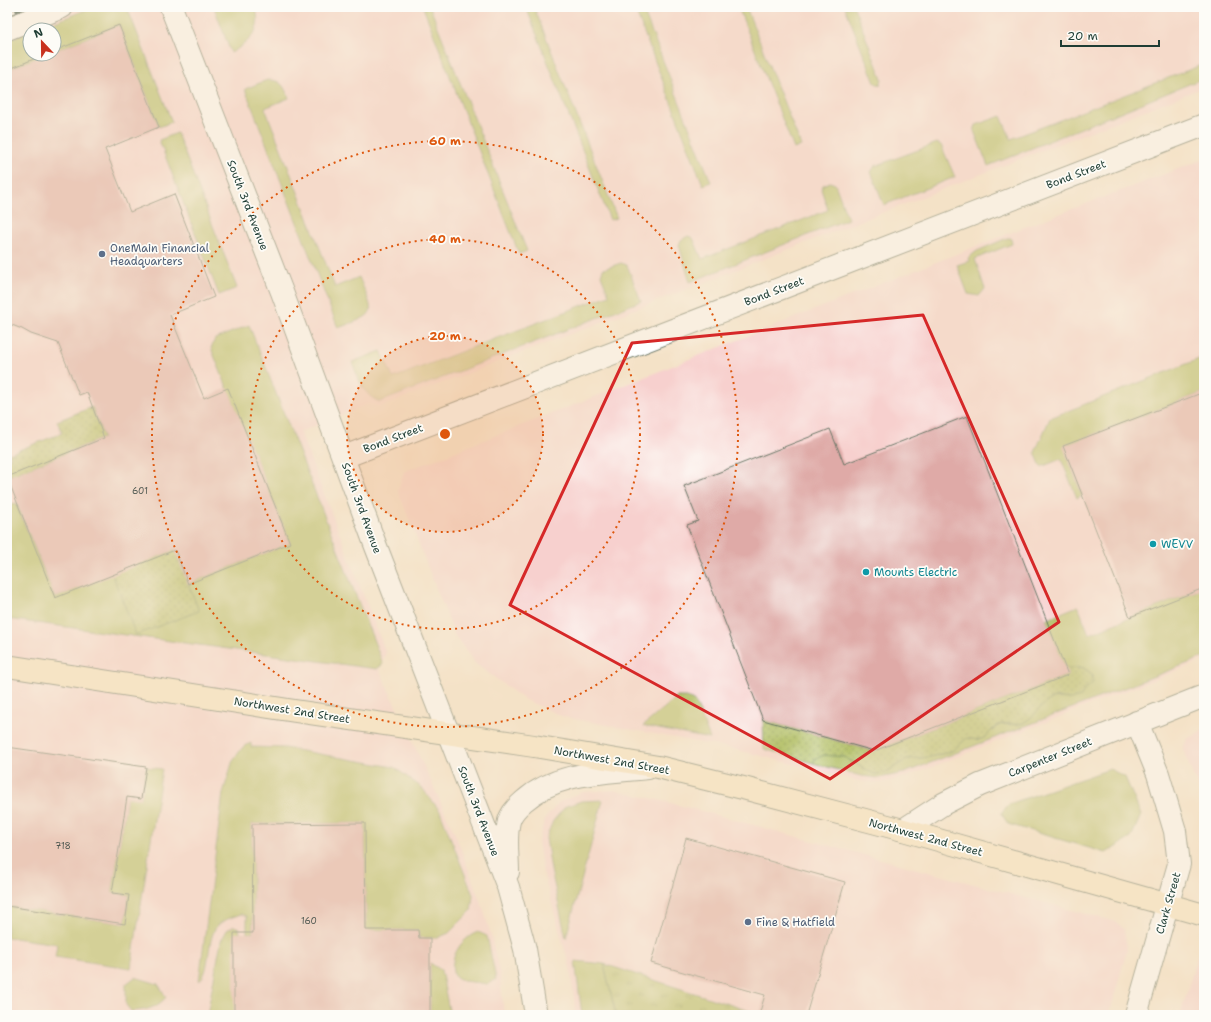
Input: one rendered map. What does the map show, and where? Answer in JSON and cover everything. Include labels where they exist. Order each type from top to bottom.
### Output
[{"type":"main road","name":"Northwest 2nd Street","points":[[7,666],[658,767],[903,830],[1204,915]]},
{"type":"street","points":[[7,29],[62,7]]},
{"type":"street","name":"South 3rd Avenue","points":[[171,7],[344,457],[375,544],[508,888],[525,949],[536,1015]]},
{"type":"street","name":"Bond Street","points":[[344,457],[1204,125]]},
{"type":"street","name":"Carpenter Street","points":[[903,830],[942,804],[980,785],[1204,696]]},
{"type":"street","name":"Clark Street","points":[[1136,1015],[1179,864],[1175,832],[1158,774],[1137,722]]},
{"type":"street","points":[[508,888],[507,834],[509,819],[516,808],[530,796],[545,786],[567,777],[658,767]]},
{"type":"highlighted area","points":[[923,315],[1059,622],[830,779],[510,605],[632,343]]},
{"type":"shaded area","points":[[7,7],[1204,7],[1204,87],[659,300],[380,407],[369,404],[300,432],[386,653],[379,669],[456,836],[484,911],[500,975],[504,1015],[7,1015]]},
{"type":"shaded area","points":[[1204,159],[1204,660],[906,777],[881,783],[859,781],[734,749],[564,717],[525,700],[476,664],[455,636],[398,491],[404,472],[1030,225]]},
{"type":"shaded area","points":[[1204,730],[1204,803],[1183,749],[1187,739]]},
{"type":"shaded area","points":[[614,790],[667,802],[1116,922],[1124,929],[1127,950],[1109,1015],[576,1015],[570,968],[543,872],[538,842],[545,819],[559,802],[583,792]]},
{"type":"shaded area","points":[[1199,951],[1204,953],[1204,1015],[1180,1015]]},
{"type":"green space","points":[[93,7],[127,7],[172,122],[159,127],[119,25],[62,48],[62,22],[55,22]]},
{"type":"green space","points":[[214,7],[255,7],[258,22],[256,29],[249,40],[231,53]]},
{"type":"green space","points":[[423,7],[430,7],[527,251],[519,254]]},
{"type":"green space","points":[[526,7],[534,7],[617,218],[610,220]]},
{"type":"green space","points":[[634,7],[642,7],[711,182],[703,185]]},
{"type":"green space","points":[[738,7],[746,7],[801,146],[794,149]]},
{"type":"green space","points":[[845,7],[854,7],[882,79],[880,85],[875,83]]},
{"type":"green space","points":[[22,34],[22,62],[26,62],[7,70],[7,40]]},
{"type":"green space","points":[[1204,64],[1204,78],[988,166],[974,131],[976,125],[1001,116],[1011,139]]},
{"type":"green space","points":[[267,80],[279,82],[289,98],[265,108],[335,287],[359,277],[368,299],[370,312],[367,316],[338,328],[245,89]]},
{"type":"green space","points":[[177,133],[237,288],[219,295],[159,140]]},
{"type":"green space","points":[[937,143],[941,145],[955,177],[884,205],[871,172],[875,166]]},
{"type":"green space","points":[[830,182],[835,184],[848,219],[690,282],[679,245],[681,240],[688,236],[693,238],[702,259],[828,210],[821,189],[823,185]]},
{"type":"green space","points":[[1007,238],[1011,238],[1012,244],[975,259],[985,289],[979,296],[968,294],[957,265],[969,261],[968,258],[977,251]]},
{"type":"green space","points":[[621,263],[627,265],[641,301],[380,402],[365,391],[359,380],[352,362],[381,351],[393,378],[609,295],[601,275],[603,269]]},
{"type":"green space","points":[[249,325],[383,664],[377,669],[7,619],[7,505],[16,503],[55,598],[112,574],[198,611],[188,584],[290,543],[211,348],[215,339]]},
{"type":"green space","points":[[1204,357],[1204,392],[1064,446],[1082,495],[1077,498],[1061,459],[1041,467],[1035,452],[1050,418]]},
{"type":"green space","points":[[92,407],[104,438],[7,477],[7,459],[11,458],[9,454],[62,433],[57,421]]},
{"type":"green space","points":[[175,550],[199,611],[136,635],[112,574]]},
{"type":"green space","points":[[1204,588],[1204,657],[904,773],[879,778],[861,776],[813,763],[815,759],[824,755],[844,757],[874,774],[885,773],[907,759],[930,757],[952,751],[967,738],[978,740],[982,739],[999,725],[1023,723],[1048,700],[1057,698],[1069,699],[1084,668],[1065,668],[1046,619],[1078,606],[1089,634]]},
{"type":"green space","points":[[1065,668],[1084,668],[1092,674],[1093,683],[1085,689],[1081,697],[1070,699],[1058,697],[1054,698],[1045,703],[1031,718],[1023,723],[1001,724],[984,738],[967,738],[952,751],[930,757],[907,759],[885,773],[874,774],[844,757],[824,755],[815,759],[813,763],[764,749],[763,720],[874,751],[1068,675]]},
{"type":"green space","points":[[677,697],[687,697],[696,703],[710,739],[643,726]]},
{"type":"green space","points":[[251,743],[251,747],[285,748],[394,767],[422,788],[440,811],[473,895],[471,911],[449,933],[437,938],[419,938],[418,930],[366,930],[365,823],[252,824],[253,933],[247,933],[247,916],[241,914],[218,925],[214,931],[203,977],[199,981],[223,793],[233,760],[244,746]]},
{"type":"green space","points":[[146,767],[162,769],[131,968],[55,957],[57,944],[7,937],[7,906],[125,924],[129,895],[112,893],[127,797],[141,798]]},
{"type":"green space","points":[[1110,769],[1125,777],[1141,815],[1131,838],[1106,853],[1008,824],[1001,813],[1009,804]]},
{"type":"green space","points":[[603,800],[566,938],[551,870],[546,838],[553,821],[566,806],[582,801]]},
{"type":"green space","points":[[234,926],[239,928],[240,933],[234,1015],[207,1015],[221,941],[227,930]]},
{"type":"green space","points":[[478,932],[487,936],[496,979],[488,984],[464,981],[454,976],[453,962],[457,950],[466,939]]},
{"type":"green space","points":[[575,961],[604,964],[616,1015],[582,1015]]},
{"type":"green space","points":[[430,963],[441,970],[450,1015],[430,1015]]},
{"type":"green space","points":[[604,964],[759,1014],[759,1015],[616,1015]]},
{"type":"green space","points":[[135,977],[158,984],[166,997],[159,1004],[150,1008],[131,1011],[126,1005],[126,984]]},
{"type":"building","points":[[119,25],[159,127],[105,149],[130,212],[174,194],[214,297],[170,315],[204,398],[228,388],[290,543],[188,584],[175,550],[55,598],[7,477],[104,438],[87,392],[79,395],[58,343],[31,334],[7,323],[7,70],[26,62],[62,62],[62,48]]},
{"type":"building","name":"WEVV","points":[[1204,392],[1204,588],[1130,617],[1063,446]]},
{"type":"building","name":"Mounts Electric","points":[[967,416],[1068,675],[874,751],[763,720],[687,525],[698,521],[684,486],[830,429],[844,464]]},
{"type":"building","points":[[7,747],[146,767],[141,799],[127,797],[112,893],[129,895],[125,924],[7,906]]},
{"type":"building","points":[[365,823],[366,930],[418,930],[419,938],[430,938],[430,1015],[234,1015],[234,933],[253,933],[252,824]]},
{"type":"building","name":"Fine & Hatfield","points":[[686,838],[845,882],[806,1015],[759,1015],[765,995],[651,963]]},
{"type":"railway","points":[[7,14],[25,7]]},
{"type":"place","name":"OneMain Financial Headquarters","points":[[102,254]]},
{"type":"place","name":"WEVV","points":[[1153,544]]},
{"type":"place","name":"Mounts Electric","points":[[866,572]]},
{"type":"place","name":"Fine & Hatfield","points":[[748,922]]}]
